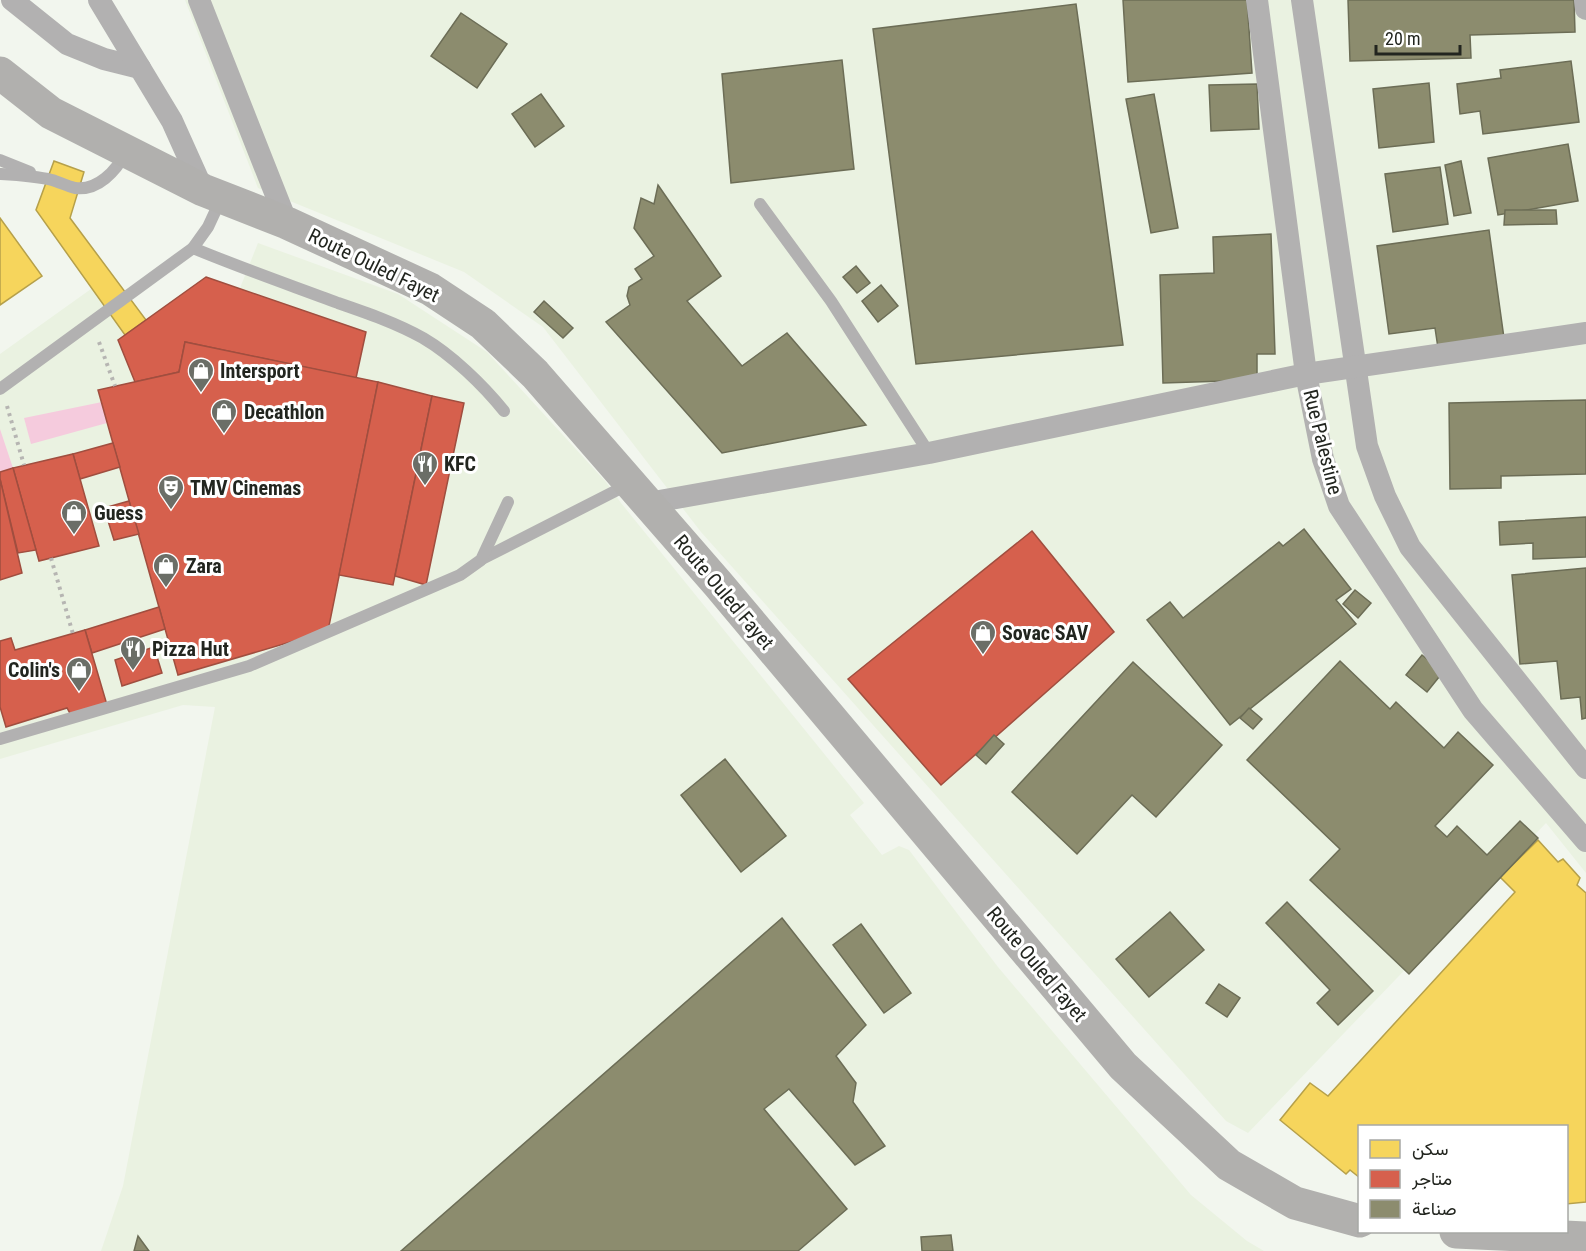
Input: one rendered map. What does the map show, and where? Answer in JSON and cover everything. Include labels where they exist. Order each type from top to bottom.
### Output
[{"type":"main road","name":"Route Ouled Fayet","points":[[11,86],[51,113],[212,194],[287,223],[430,289],[483,324],[535,374],[639,493],[1123,1066],[1228,1165],[1295,1203],[1358,1221]]},
{"type":"main road","points":[[1478,1233],[1586,1238]]},
{"type":"street","points":[[12,0],[67,44],[104,59],[140,68]]},
{"type":"street","points":[[99,0],[172,121],[212,194]]},
{"type":"street","points":[[199,0],[287,223]]},
{"type":"street","name":"Rue Palestine","points":[[1257,0],[1306,374],[1323,459],[1339,506],[1473,710],[1582,826]]},
{"type":"street","points":[[1302,0],[1367,446],[1385,496],[1410,547],[1586,768]]},
{"type":"street","points":[[1585,0],[1586,9]]},
{"type":"street","points":[[639,493],[929,453],[1306,374],[1586,333]]},
{"type":"lane","points":[[0,160],[75,188],[88,188],[102,182],[126,151]]},
{"type":"lane","points":[[0,174],[50,180]]},
{"type":"lane","points":[[1,388],[193,248],[208,226],[212,194]]},
{"type":"lane","points":[[760,204],[831,301],[929,453]]},
{"type":"lane","points":[[193,248],[246,270],[391,322],[424,338],[489,392],[504,411]]},
{"type":"lane","points":[[0,739],[249,666],[460,575],[481,560],[639,493]]},
{"type":"lane","points":[[481,560],[508,502]]},
{"type":"path","points":[[92,323],[116,386]]},
{"type":"path","points":[[1,388],[24,465]]},
{"type":"path","points":[[51,558],[72,634]]},
{"type":"shaded area","points":[[185,0],[1586,0],[1586,873],[1546,823],[1248,1133],[1226,1121],[701,532],[543,327],[464,272],[258,188]]},
{"type":"shaded area","points":[[258,243],[398,294],[487,352],[606,482],[864,803],[850,815],[882,855],[899,846],[909,850],[998,967],[1191,1195],[1247,1241],[1264,1251],[101,1251],[123,1186],[215,707],[183,705],[0,759],[0,354],[112,274],[146,319],[206,277],[240,288]]},
{"type":"shaded area","points":[[102,402],[107,423],[31,444],[24,418]]},
{"type":"shaded area","points":[[0,429],[13,468],[0,472]]},
{"type":"building: سكن","points":[[54,161],[84,172],[70,218],[146,320],[125,335],[36,210]]},
{"type":"building: سكن","points":[[0,218],[42,276],[0,305]]},
{"type":"building: سكن","points":[[1538,840],[1558,862],[1563,859],[1580,878],[1577,885],[1586,893],[1586,1202],[1568,1204],[1568,1125],[1358,1125],[1358,1176],[1350,1170],[1346,1174],[1280,1120],[1310,1083],[1328,1096],[1515,892],[1500,877]]},
{"type":"building: متاجر","points":[[206,277],[366,332],[356,378],[185,342],[179,372],[135,382],[118,340]]},
{"type":"building: متاجر","points":[[185,342],[378,382],[328,631],[178,675],[98,390],[179,372]]},
{"type":"building: متاجر","points":[[378,382],[432,396],[393,585],[339,575]]},
{"type":"building: متاجر","points":[[432,396],[464,403],[426,585],[395,576]]},
{"type":"building: متاجر","points":[[113,443],[120,467],[80,479],[73,454]]},
{"type":"building: متاجر","points":[[73,454],[99,546],[39,561],[13,468]]},
{"type":"building: متاجر","points":[[13,468],[36,550],[18,553],[0,479],[0,472]]},
{"type":"building: متاجر","points":[[0,479],[22,573],[0,580]]},
{"type":"building: متاجر","points":[[129,501],[139,534],[114,540],[104,508]]},
{"type":"building: متاجر","name":"Sovac SAV","points":[[1032,531],[1114,632],[941,785],[848,679]]},
{"type":"building: متاجر","points":[[159,607],[165,629],[92,653],[85,630]]},
{"type":"building: متاجر","points":[[85,630],[107,705],[71,715],[67,708],[6,727],[0,707],[0,641],[11,638],[15,650]]},
{"type":"building: متاجر","points":[[154,647],[162,673],[122,686],[115,660]]},
{"type":"building: صناعة","points":[[1123,0],[1247,0],[1252,73],[1128,82]]},
{"type":"building: صناعة","points":[[1348,0],[1574,0],[1575,32],[1470,35],[1471,58],[1350,61]]},
{"type":"building: صناعة","points":[[1076,4],[1123,345],[916,364],[873,29]]},
{"type":"building: صناعة","points":[[461,13],[507,44],[477,88],[431,56]]},
{"type":"building: صناعة","points":[[842,60],[854,169],[731,183],[722,74]]},
{"type":"building: صناعة","points":[[1571,61],[1579,122],[1483,134],[1480,111],[1460,114],[1457,84],[1501,78],[1500,70]]},
{"type":"building: صناعة","points":[[1429,83],[1434,142],[1379,148],[1373,89]]},
{"type":"building: صناعة","points":[[1257,84],[1259,129],[1211,131],[1209,85]]},
{"type":"building: صناعة","points":[[541,94],[564,126],[535,147],[512,114]]},
{"type":"building: صناعة","points":[[1154,94],[1178,228],[1151,233],[1126,99]]},
{"type":"building: صناعة","points":[[1568,144],[1578,201],[1498,215],[1488,158]]},
{"type":"building: صناعة","points":[[1461,161],[1471,213],[1454,216],[1445,165]]},
{"type":"building: صناعة","points":[[1440,167],[1448,224],[1393,232],[1385,174]]},
{"type":"building: صناعة","points":[[658,185],[721,276],[687,301],[742,366],[787,333],[866,425],[722,453],[606,322],[630,305],[627,296],[629,287],[642,279],[635,269],[654,256],[634,228],[641,198],[654,204]]},
{"type":"building: صناعة","points":[[1505,210],[1556,210],[1557,224],[1504,225]]},
{"type":"building: صناعة","points":[[1489,230],[1504,338],[1438,348],[1435,328],[1389,334],[1377,246]]},
{"type":"building: صناعة","points":[[1271,234],[1275,354],[1257,354],[1257,380],[1163,383],[1160,275],[1214,273],[1213,237]]},
{"type":"building: صناعة","points":[[856,266],[870,283],[857,293],[843,277]]},
{"type":"building: صناعة","points":[[881,285],[898,306],[878,322],[862,301]]},
{"type":"building: صناعة","points":[[544,301],[573,328],[563,338],[534,312]]},
{"type":"building: صناعة","points":[[1586,400],[1586,474],[1501,476],[1501,488],[1450,489],[1449,403]]},
{"type":"building: صناعة","points":[[1586,517],[1586,557],[1533,559],[1533,543],[1500,545],[1499,522]]},
{"type":"building: صناعة","points":[[1304,529],[1351,589],[1336,600],[1356,624],[1230,725],[1147,620],[1170,602],[1183,618],[1279,542],[1283,546]]},
{"type":"building: صناعة","points":[[1586,568],[1586,718],[1582,719],[1580,697],[1561,699],[1557,661],[1520,664],[1512,575]]},
{"type":"building: صناعة","points":[[1355,590],[1371,603],[1358,618],[1343,604]]},
{"type":"building: صناعة","points":[[1422,655],[1443,672],[1427,692],[1406,675]]},
{"type":"building: صناعة","points":[[1340,661],[1390,709],[1396,702],[1444,748],[1458,732],[1493,765],[1435,826],[1447,837],[1457,826],[1487,855],[1520,821],[1538,838],[1409,974],[1310,880],[1340,849],[1247,760]]},
{"type":"building: صناعة","points":[[1133,662],[1222,745],[1156,817],[1132,795],[1077,854],[1012,792]]},
{"type":"building: صناعة","points":[[1249,708],[1262,719],[1253,729],[1240,718]]},
{"type":"building: صناعة","points":[[994,735],[1004,744],[986,764],[976,755]]},
{"type":"building: صناعة","points":[[725,759],[786,836],[741,872],[681,795]]},
{"type":"building: صناعة","points":[[1287,902],[1373,991],[1338,1025],[1317,1003],[1330,990],[1266,923]]},
{"type":"building: صناعة","points":[[1170,912],[1204,950],[1149,997],[1116,959]]},
{"type":"building: صناعة","points":[[782,918],[866,1025],[836,1056],[856,1083],[853,1102],[885,1146],[855,1165],[789,1089],[764,1109],[847,1209],[798,1251],[401,1251]]},
{"type":"building: صناعة","points":[[861,924],[911,993],[884,1013],[833,945]]},
{"type":"building: صناعة","points":[[1219,984],[1240,998],[1227,1017],[1206,1003]]},
{"type":"building: صناعة","points":[[951,1235],[953,1251],[922,1251],[921,1237]]},
{"type":"building: صناعة","points":[[138,1236],[149,1251],[134,1251]]},
{"type":"place","name":"Intersport","points":[[201,394]]},
{"type":"place","name":"Decathlon","points":[[224,435]]},
{"type":"place","name":"KFC","points":[[425,487]]},
{"type":"place","name":"TMV Cinemas","points":[[171,511]]},
{"type":"place","name":"Guess","points":[[74,536]]},
{"type":"place","name":"Zara","points":[[166,589]]},
{"type":"place","name":"Sovac SAV","points":[[983,656]]},
{"type":"place","name":"Pizza Hut","points":[[133,672]]},
{"type":"place","name":"Colin's","points":[[79,693]]}]
